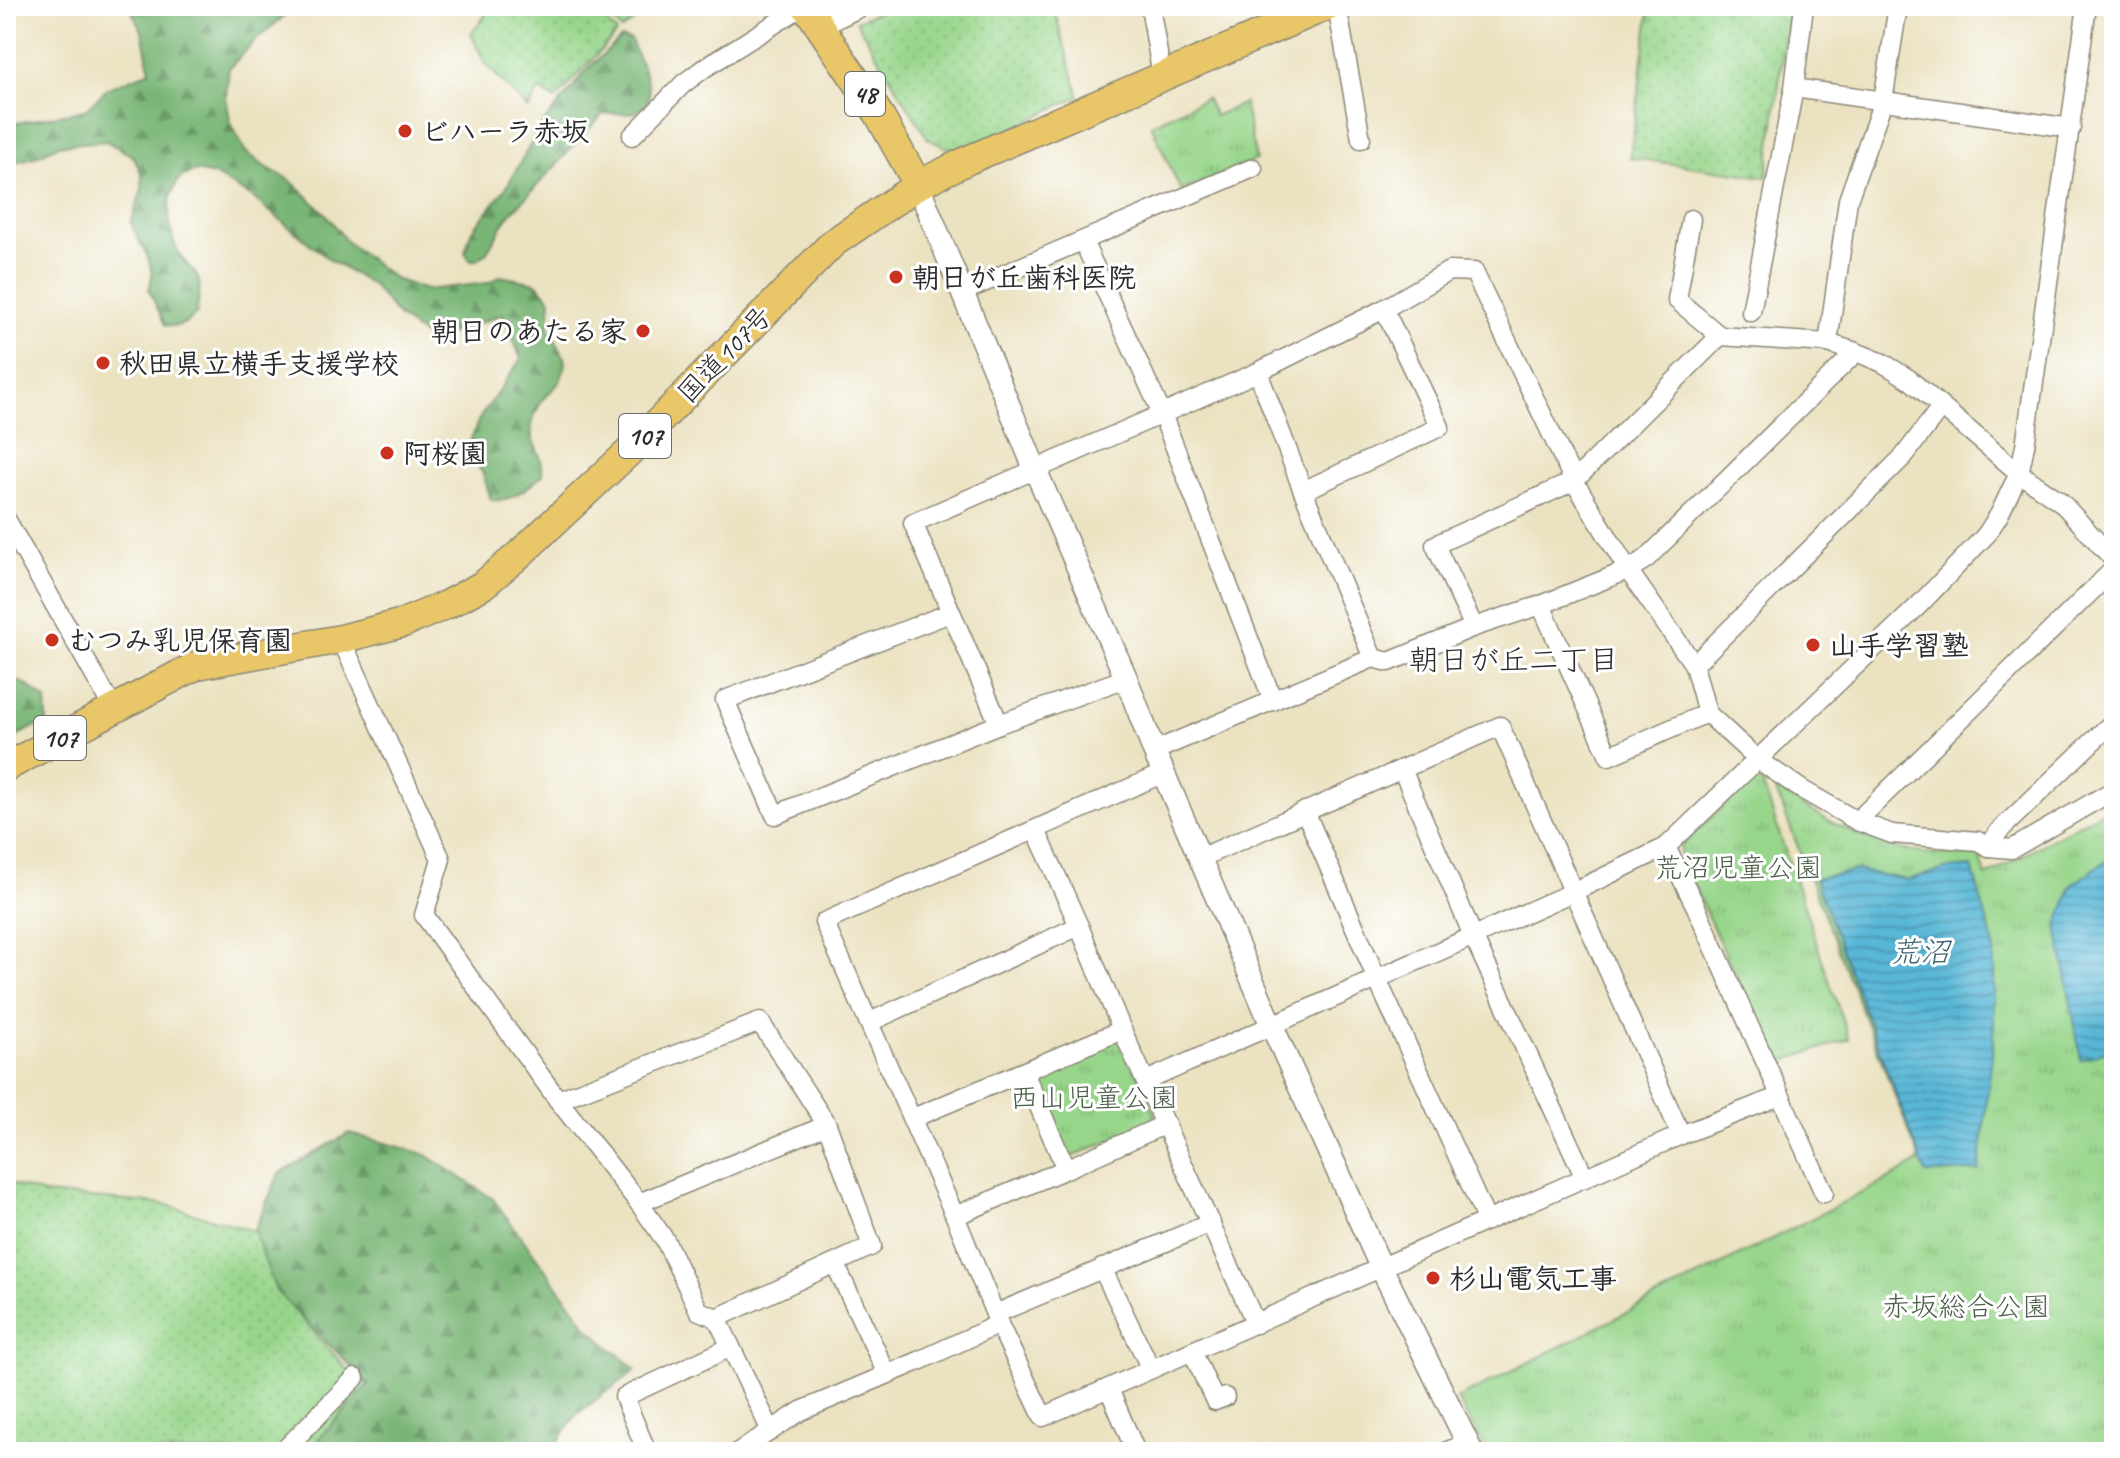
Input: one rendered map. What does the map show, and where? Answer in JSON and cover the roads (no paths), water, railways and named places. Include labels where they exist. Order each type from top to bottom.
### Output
[{"type":"main road","name":"国道107号","points":[[6,767],[197,665],[341,639],[403,623],[483,585],[631,450],[833,243],[918,185],[968,160],[1327,6]]},
{"type":"main road","name":"48","points":[[810,13],[878,113],[918,185]]},
{"type":"street","points":[[632,136],[683,84],[703,69],[810,13],[863,6]]},
{"type":"street","points":[[1150,6],[1162,77]]},
{"type":"street","points":[[1337,6],[1361,139]]},
{"type":"street","points":[[1751,312],[1794,88],[1804,6]]},
{"type":"street","points":[[1828,343],[1848,200],[1883,101],[1898,6]]},
{"type":"street","points":[[1146,1081],[1573,892],[1666,847],[1919,605],[1986,535],[2019,473],[2025,446],[2087,6]]},
{"type":"street","points":[[1794,88],[2071,128]]},
{"type":"street","points":[[962,292],[1253,168]]},
{"type":"street","points":[[918,185],[1272,1026],[1381,1267],[1470,1447],[1445,1452]]},
{"type":"street","points":[[1691,219],[1677,300],[1720,336],[1828,343],[1883,363],[1909,379],[2019,473],[2061,502],[2114,560]]},
{"type":"street","points":[[1083,241],[1162,414],[1273,701]]},
{"type":"street","points":[[999,724],[913,523],[1258,372],[1384,309],[1449,271],[1474,272],[1574,481],[1628,570],[1694,665],[1707,713],[1757,759],[1857,821],[1892,834],[1978,841],[1989,847],[2012,849],[2114,790]]},
{"type":"street","points":[[1303,491],[1440,427],[1384,309]]},
{"type":"street","points":[[1474,627],[1435,545],[1574,481],[1720,336]]},
{"type":"street","points":[[1154,751],[1373,658],[1389,662],[1628,570],[1646,559],[1856,352]]},
{"type":"street","points":[[1258,372],[1303,491],[1373,658]]},
{"type":"street","points":[[1694,665],[1904,456],[1941,407]]},
{"type":"street","points":[[6,519],[114,710]]},
{"type":"street","points":[[1857,821],[2114,569]]},
{"type":"street","points":[[1541,605],[1609,756],[1707,713]]},
{"type":"street","points":[[950,613],[725,700],[775,815],[999,724],[1126,678]]},
{"type":"street","points":[[341,639],[441,859],[424,915],[558,1100],[665,1240],[699,1311],[717,1318],[771,1431]]},
{"type":"street","points":[[1989,847],[1999,831],[2114,721]]},
{"type":"street","points":[[1200,858],[1500,726],[1681,1135]]},
{"type":"street","points":[[1402,769],[1473,936],[1585,1178]]},
{"type":"street","points":[[1164,773],[824,922],[913,1118],[997,1319],[1043,1417],[1681,1135],[1780,1096]]},
{"type":"street","points":[[1305,811],[1487,1221]]},
{"type":"street","points":[[1036,830],[1122,1030],[1256,1324]]},
{"type":"street","points":[[1666,847],[1824,1193]]},
{"type":"street","points":[[870,1022],[1079,926]]},
{"type":"street","points":[[558,1100],[760,1022],[827,1125],[872,1246],[717,1318]]},
{"type":"street","points":[[913,1118],[1122,1030]]},
{"type":"street","points":[[1024,1072],[1066,1169]]},
{"type":"street","points":[[955,1216],[1166,1124]]},
{"type":"street","points":[[639,1203],[827,1125]]},
{"type":"street","points":[[738,1452],[801,1411],[887,1374],[1102,1268],[1211,1223]]},
{"type":"street","points":[[835,1264],[887,1374]]},
{"type":"street","points":[[1102,1268],[1151,1369]]},
{"type":"street","points":[[647,1452],[624,1397],[731,1347]]},
{"type":"street","points":[[1192,1351],[1215,1401],[1225,1397]]},
{"type":"street","points":[[282,1452],[355,1378]]},
{"type":"street","points":[[1109,1389],[1136,1452]]},
{"type":"water","points":[[2114,855],[2114,1048],[2081,1060],[2057,925],[2072,885]]},
{"type":"water","name":"荒沼","points":[[1972,867],[1994,946],[1994,1037],[1979,1170],[1926,1174],[1815,879],[1856,870],[1908,880],[1945,869]]},
{"type":"place","name":"ビハーラ赤坂","points":[[405,131]]},
{"type":"place","name":"朝日が丘歯科医院","points":[[896,277]]},
{"type":"place","name":"朝日のあたる家","points":[[643,331]]},
{"type":"place","name":"秋田県立横手支援学校","points":[[103,363]]},
{"type":"place","name":"阿桜園","points":[[387,453]]},
{"type":"place","name":"むつみ乳児保育園","points":[[52,640]]},
{"type":"place","name":"山手学習塾","points":[[1813,645]]},
{"type":"place","name":"杉山電気工事","points":[[1433,1278]]},
{"type":"district","name":"朝日が丘二丁目","points":[[1514,660]]},
{"type":"park label","name":"荒沼児童公園","points":[[1738,867]]},
{"type":"park label","name":"西山児童公園","points":[[1094,1097]]},
{"type":"park label","name":"赤坂総合公園","points":[[1966,1306]]}]
